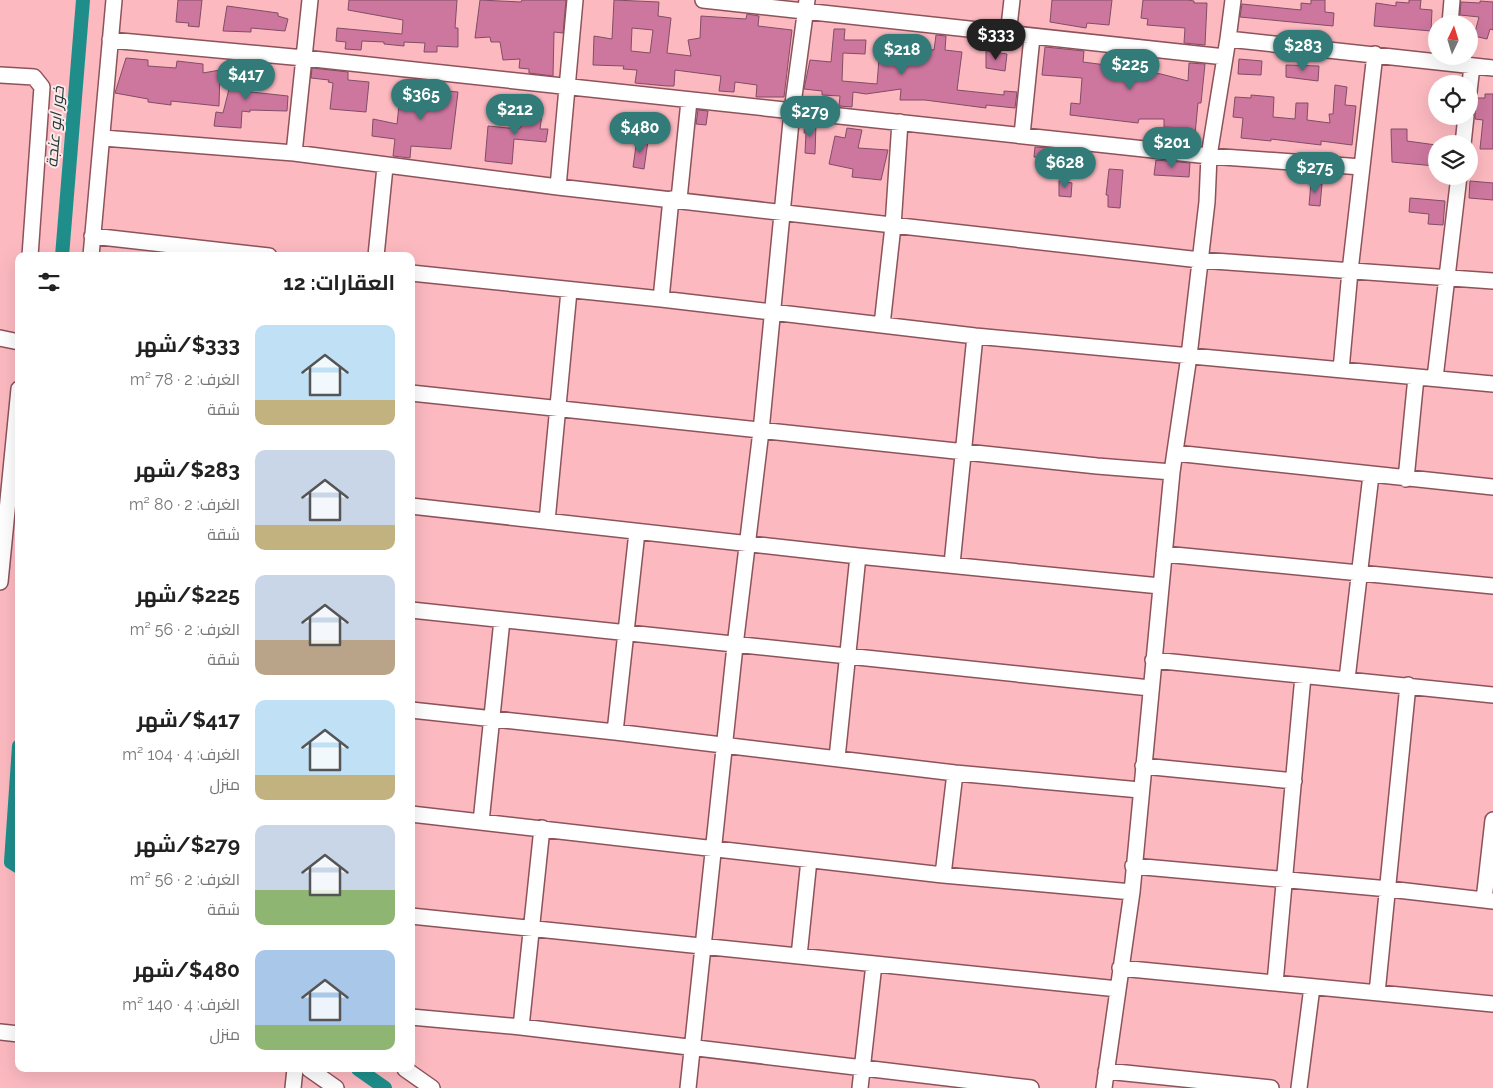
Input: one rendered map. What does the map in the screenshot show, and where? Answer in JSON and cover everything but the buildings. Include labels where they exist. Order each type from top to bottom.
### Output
[{"type":"street","points":[[90,252],[103,138],[114,0]]},
{"type":"street","points":[[294,153],[310,0]]},
{"type":"street","points":[[558,187],[575,0]]},
{"type":"street","points":[[703,0],[807,6],[1008,35],[1225,57]]},
{"type":"street","points":[[1008,35],[1012,0]]},
{"type":"street","points":[[1104,1088],[1132,892],[1160,586],[1172,472],[1189,356],[1207,202],[1209,156],[1233,0]]},
{"type":"street","points":[[1451,15],[1452,0]]},
{"type":"street","points":[[688,1088],[735,646],[761,431],[792,111],[807,6]]},
{"type":"street","points":[[1022,135],[1032,37]]},
{"type":"street","points":[[1228,39],[1428,58]]},
{"type":"street","points":[[110,40],[304,58],[1209,156],[1362,167]]},
{"type":"street","points":[[1341,370],[1350,270],[1375,54]]},
{"type":"street","points":[[1468,65],[1493,68]]},
{"type":"street","points":[[1471,75],[1472,66]]},
{"type":"street","points":[[0,75],[34,78],[42,87],[30,252]]},
{"type":"street","points":[[660,299],[689,100]]},
{"type":"street","points":[[882,325],[893,226],[900,122]]},
{"type":"street","points":[[103,138],[294,153],[385,167],[1200,260],[1446,276],[1493,281]]},
{"type":"street","points":[[376,252],[385,167]]},
{"type":"street","points":[[1435,378],[1457,185]]},
{"type":"street","points":[[92,236],[233,252]]},
{"type":"street","points":[[415,272],[975,336],[1493,384]]},
{"type":"street","points":[[547,521],[570,290]]},
{"type":"street","points":[[952,564],[975,336]]},
{"type":"street","points":[[0,338],[15,341]]},
{"type":"street","points":[[1406,479],[1416,377]]},
{"type":"street","points":[[415,393],[962,452],[1172,472]]},
{"type":"street","points":[[0,582],[7,441],[15,406]]},
{"type":"street","points":[[1175,453],[1493,487]]},
{"type":"street","points":[[1347,679],[1371,475]]},
{"type":"street","points":[[415,506],[858,556],[1160,586]]},
{"type":"street","points":[[615,732],[638,532]]},
{"type":"street","points":[[1164,554],[1493,586]]},
{"type":"street","points":[[837,758],[858,556]]},
{"type":"street","points":[[415,610],[735,646],[1150,688]]},
{"type":"street","points":[[481,822],[502,620]]},
{"type":"street","points":[[1153,660],[1493,695]]},
{"type":"street","points":[[1275,983],[1303,676]]},
{"type":"street","points":[[1377,993],[1389,889],[1389,858],[1408,685]]},
{"type":"street","points":[[415,710],[837,758],[955,774],[1140,790]]},
{"type":"street","points":[[1143,766],[1294,781]]},
{"type":"street","points":[[943,875],[955,774]]},
{"type":"street","points":[[415,814],[943,875],[1132,892]]},
{"type":"street","points":[[1133,866],[1389,889],[1488,901],[1493,820]]},
{"type":"street","points":[[521,1027],[529,929],[542,828]]},
{"type":"street","points":[[799,956],[809,860]]},
{"type":"street","points":[[415,916],[1118,990]]},
{"type":"street","points":[[860,1088],[874,964]]},
{"type":"street","points":[[1120,968],[1493,1004]]},
{"type":"street","points":[[1299,1088],[1312,987]]},
{"type":"street","points":[[415,1017],[521,1027],[1031,1088]]},
{"type":"street","points":[[0,1032],[15,1034]]},
{"type":"street","points":[[1106,1071],[1271,1088]]},
{"type":"street","points":[[293,1088],[294,1072]]},
{"type":"street","points":[[313,1072],[336,1088]]},
{"type":"street","points":[[409,1072],[432,1088]]},
{"type":"waterway","name":"خور ابو عنجة","points":[[62,252],[83,0]]},
{"type":"waterway","name":"خور ابو عنجة","points":[[15,804],[11,862],[15,864]]},
{"type":"waterway","name":"خور ابو عنجة","points":[[362,1072],[385,1088]]}]
